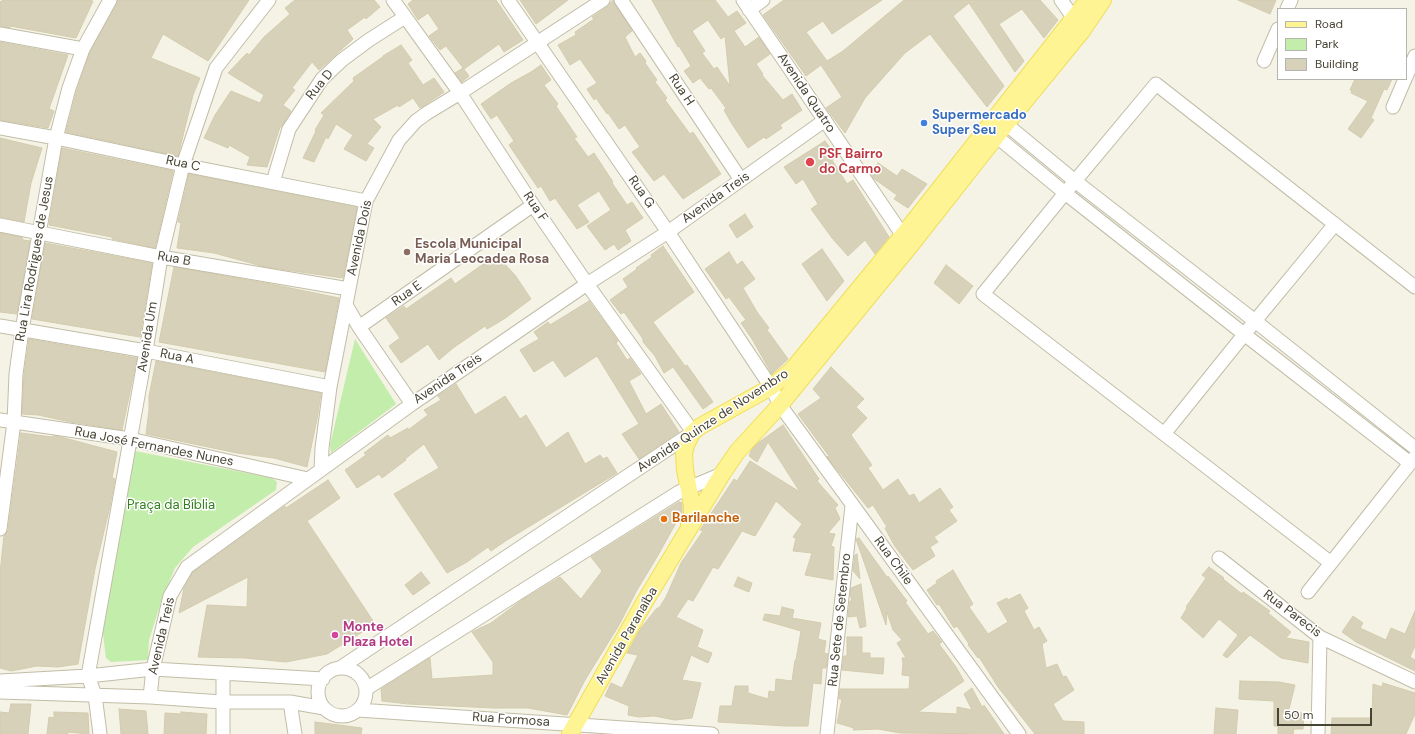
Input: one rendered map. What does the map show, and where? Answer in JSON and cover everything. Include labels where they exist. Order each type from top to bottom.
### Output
[{"type":"main road","name":"Avenida Quinze de Novembro","points":[[692,432],[770,387],[792,370],[907,241],[1001,130],[1078,24],[1088,0]]},
{"type":"main road","name":"Avenida Quinze de Novembro","points":[[685,538],[722,474],[746,442],[780,405],[1078,24],[1103,0]]},
{"type":"main road","points":[[685,538],[692,514],[692,505],[685,470],[684,454],[692,432]]},
{"type":"main road","name":"Avenida Paranaíba","points":[[573,729],[644,604],[685,538]]},
{"type":"street","name":"Rua Lira Rodrigues de Jesus","points":[[0,528],[14,422],[16,374],[22,330],[56,138],[69,88],[82,49],[110,0]]},
{"type":"street","name":"Avenida Um","points":[[88,676],[146,351],[161,256],[183,165],[216,68],[269,0]]},
{"type":"street","name":"Rua F","points":[[393,0],[460,93],[533,205],[587,284],[692,432]]},
{"type":"street","name":"Rua G","points":[[508,0],[668,232],[770,387]]},
{"type":"street","name":"Avenida Dois","points":[[321,470],[322,448],[330,387],[366,201],[399,140],[407,130],[427,112],[460,93],[603,0]]},
{"type":"street","name":"Rua H","points":[[621,0],[741,180]]},
{"type":"street","points":[[746,5],[763,0]]},
{"type":"street","points":[[1061,0],[1078,24]]},
{"type":"street","name":"Avenida Quatro","points":[[746,5],[907,241]]},
{"type":"street","name":"Rua D","points":[[273,182],[289,129],[322,79],[342,60],[369,40],[405,17]]},
{"type":"street","points":[[1264,61],[1277,31]]},
{"type":"street","points":[[0,34],[82,49]]},
{"type":"street","points":[[1407,76],[1415,56]]},
{"type":"street","points":[[1393,108],[1405,80]]},
{"type":"street","points":[[1331,563],[983,294],[1156,84],[1415,287]]},
{"type":"street","name":"Avenida Treis","points":[[150,696],[153,669],[170,596],[187,567],[412,404],[587,284],[668,232],[825,120]]},
{"type":"street","name":"Rua C","points":[[0,128],[366,201]]},
{"type":"street","points":[[1001,130],[1075,181],[1415,448]]},
{"type":"street","points":[[1001,130],[1065,193],[1244,334],[1413,460],[1308,592]]},
{"type":"street","name":"Rua E","points":[[359,327],[533,205]]},
{"type":"street","points":[[1164,434],[1335,224]]},
{"type":"street","name":"Rua B","points":[[0,225],[161,256],[349,289]]},
{"type":"street","points":[[346,305],[359,327],[412,404]]},
{"type":"street","name":"Rua A","points":[[0,326],[146,351],[330,387]]},
{"type":"street","name":"Rua Chile","points":[[770,387],[780,405],[852,506],[1020,734]]},
{"type":"street","name":"Rua José Fernandes Nunes","points":[[0,420],[130,440],[308,479]]},
{"type":"street","name":"Avenida Quinze de Novembro","points":[[340,668],[692,432]]},
{"type":"street","points":[[366,689],[688,487],[722,474]]},
{"type":"street","name":"Rua Sete de Setembro","points":[[827,734],[852,506]]},
{"type":"street","name":"Rua Parecis","points":[[1219,558],[1320,637],[1415,682]]},
{"type":"street","points":[[1318,734],[1320,637]]},
{"type":"street","points":[[340,668],[352,670],[362,678],[366,689],[365,701],[358,710],[345,716],[330,713],[324,708],[319,699],[319,688],[323,679],[326,675],[340,668]]},
{"type":"street","points":[[0,682],[88,676],[153,669],[323,679]]},
{"type":"street","points":[[223,673],[223,734]]},
{"type":"street","points":[[88,676],[95,695],[100,734]]},
{"type":"street","points":[[0,692],[22,694],[150,696],[222,702],[290,702],[324,708]]},
{"type":"street","points":[[290,702],[294,734]]},
{"type":"street","name":"Rua Formosa","points":[[358,710],[573,729],[712,734]]},
{"type":"green space","points":[[355,339],[396,404],[331,453],[330,445]]},
{"type":"green space","name":"Praça da Bíblia","points":[[135,451],[272,478],[277,482],[276,490],[193,547],[175,568],[162,599],[149,640],[148,660],[111,662],[106,658],[102,626],[132,456]]},
{"type":"building","points":[[3,0],[93,1],[76,38],[10,26],[10,28],[0,26],[0,2]]},
{"type":"building","points":[[118,0],[249,0],[208,61],[163,34],[151,58],[200,78],[193,95],[178,156],[66,132],[77,90],[90,52]]},
{"type":"building","points":[[295,0],[374,0],[380,7],[366,19],[365,17],[347,30],[353,39],[319,70],[312,62],[292,88],[295,90],[283,105],[291,111],[280,127],[267,167],[247,165],[250,157],[229,145],[228,148],[204,138],[215,115],[231,91],[260,103],[264,95],[228,73],[247,53],[249,55],[264,37],[290,14],[285,8]]},
{"type":"building","points":[[413,0],[496,0],[523,40],[504,52],[499,44],[464,69],[446,46],[440,50],[429,36],[439,29],[428,13],[418,20],[408,4]]},
{"type":"building","points":[[520,0],[568,0],[536,24]]},
{"type":"building","points":[[613,0],[632,31],[625,37],[635,57],[640,53],[646,61],[645,63],[657,80],[655,82],[667,98],[665,100],[690,134],[693,132],[721,174],[683,199],[664,174],[654,181],[632,152],[640,147],[625,125],[619,129],[596,98],[594,100],[587,89],[597,83],[580,59],[570,65],[558,45],[576,35],[575,32],[594,19],[592,17],[607,7]]},
{"type":"building","points":[[652,0],[715,0],[728,17],[737,11],[746,23],[734,31],[745,47],[759,37],[770,54],[756,64],[763,74],[762,75],[783,100],[792,94],[802,110],[780,125],[782,128],[766,139],[764,137],[748,148],[724,110],[726,108],[711,88],[709,89],[700,78],[693,83],[684,71],[691,66],[679,46],[678,47]],"holes":[[[708,20],[721,39],[725,36],[730,86],[717,67],[714,69],[702,53],[705,51],[692,31]]]},
{"type":"building","points":[[784,0],[882,0],[832,34],[823,21],[806,32],[827,61],[843,51],[904,0],[1040,0],[1058,20],[1044,38],[1022,9],[999,24],[1024,61],[1015,72],[969,3],[953,16],[1004,86],[987,107],[930,34],[905,53],[865,98],[845,133],[826,108],[842,97],[821,65],[806,76],[763,15]]},
{"type":"building","points":[[1238,0],[1276,0],[1270,14]]},
{"type":"building","points":[[0,42],[68,55],[49,109],[54,111],[48,128],[0,120]]},
{"type":"building","points":[[401,45],[412,60],[408,63],[423,85],[434,78],[444,92],[420,108],[413,98],[399,107],[398,105],[373,119],[381,127],[367,144],[374,148],[366,161],[344,149],[353,135],[336,124],[328,139],[326,137],[314,162],[303,158],[316,131],[315,130],[324,115],[321,113],[354,81],[353,78]]},
{"type":"building","points":[[541,65],[551,80],[544,85],[558,104],[556,106],[577,137],[574,138],[588,157],[594,153],[627,205],[632,202],[643,218],[625,230],[631,241],[618,250],[614,244],[605,250],[587,226],[611,210],[599,191],[577,205],[589,222],[577,229],[555,198],[550,201],[541,186],[538,188],[509,145],[514,141],[497,115],[491,119],[481,104],[511,83]]},
{"type":"building","points":[[463,68],[469,76],[462,82],[455,73]]},
{"type":"building","points":[[1355,80],[1392,80],[1387,90],[1384,89],[1371,118],[1374,120],[1361,138],[1348,129],[1368,101],[1351,93],[1352,91],[1350,90]]},
{"type":"building","points":[[0,138],[42,148],[31,183],[24,222],[0,217]]},
{"type":"building","points":[[825,141],[837,157],[832,160],[847,184],[853,180],[889,237],[875,254],[865,240],[848,256],[832,238],[811,209],[818,204],[803,179],[796,184],[784,167]]},
{"type":"building","points":[[62,148],[173,171],[155,248],[112,239],[112,237],[49,225]]},
{"type":"building","points":[[878,163],[897,176],[902,169],[927,184],[908,208],[894,199],[897,195],[873,178],[870,174]]},
{"type":"building","points":[[189,174],[357,207],[343,278],[265,267],[214,253],[177,248],[181,223],[178,222]]},
{"type":"building","points":[[745,214],[753,227],[737,238],[729,225]]},
{"type":"building","points":[[0,233],[22,237],[23,240],[30,241],[17,314],[0,312]]},
{"type":"building","points":[[45,243],[152,263],[140,337],[32,319]]},
{"type":"building","points":[[663,246],[694,292],[653,322],[685,366],[687,365],[713,402],[703,409],[673,367],[664,373],[655,356],[643,342],[643,339],[624,312],[621,314],[610,300],[628,287],[623,279],[652,257],[651,255]]},
{"type":"building","points":[[822,249],[844,281],[827,301],[802,264]]},
{"type":"building","points":[[729,252],[737,265],[742,261],[755,279],[743,288],[757,312],[769,328],[767,330],[788,359],[772,374],[741,323],[746,320],[729,297],[726,299],[705,269]]},
{"type":"building","points":[[496,255],[515,275],[531,299],[504,319],[487,329],[485,326],[453,348],[439,360],[428,344],[401,363],[389,346],[400,338],[386,318],[404,306],[406,309],[451,278],[455,284]]},
{"type":"building","points":[[946,265],[973,286],[959,304],[934,283]]},
{"type":"building","points":[[174,267],[339,298],[325,372],[159,342]]},
{"type":"building","points":[[589,301],[618,341],[616,343],[627,360],[630,358],[641,374],[629,381],[646,414],[661,404],[679,432],[639,459],[622,434],[639,424],[597,356],[565,377],[553,360],[534,372],[520,350],[539,339],[534,332],[548,322],[550,325]]},
{"type":"building","points":[[29,339],[137,358],[122,430],[38,415],[22,414],[24,375]]},
{"type":"building","points":[[156,361],[321,393],[307,467],[274,458],[237,453],[146,434],[149,396]]},
{"type":"building","points":[[831,367],[864,399],[856,407],[867,418],[851,435],[872,465],[868,468],[883,490],[898,479],[909,496],[914,494],[919,503],[940,488],[953,507],[949,510],[957,521],[934,537],[938,542],[930,547],[935,556],[913,570],[894,545],[885,528],[887,527],[873,505],[868,508],[827,457],[829,456],[798,414],[821,398],[813,389]]},
{"type":"building","points":[[456,384],[475,415],[505,396],[520,419],[526,415],[546,448],[568,432],[585,464],[600,455],[603,459],[607,457],[617,473],[491,551],[488,547],[467,562],[447,573],[394,494],[439,468],[424,444],[382,478],[379,474],[357,488],[345,470],[366,455],[364,453],[388,435],[390,438],[408,428],[408,430],[428,415],[424,410],[441,400],[438,396]]},
{"type":"building","points":[[783,425],[819,479],[817,481],[838,505],[835,508],[840,519],[828,533],[835,534],[831,546],[834,547],[833,580],[805,575],[812,553],[793,551],[796,538],[793,537],[802,524],[776,501],[755,536],[742,531],[718,569],[713,567],[693,601],[688,599],[676,617],[703,630],[697,647],[712,653],[708,663],[691,655],[682,680],[701,683],[692,718],[675,720],[654,716],[639,717],[628,715],[629,706],[605,696],[611,683],[622,688],[638,655],[627,653],[641,628],[657,608],[659,608],[666,597],[681,563],[703,531],[700,530],[734,479],[737,481],[750,461],[800,492],[768,442],[757,462],[749,456],[752,449],[758,443]]},
{"type":"building","points":[[21,433],[52,437],[57,436],[117,452],[112,478],[115,479],[95,569],[78,664],[58,667],[37,666],[11,671],[0,668],[0,573],[4,536],[8,530]]},
{"type":"building","points":[[328,480],[340,498],[307,521],[375,624],[327,654],[286,662],[245,658],[198,657],[207,605],[247,607],[248,577],[179,613],[184,588],[193,572],[285,506],[286,508]]},
{"type":"building","points":[[679,502],[682,503],[682,512],[637,590],[619,625],[585,680],[567,715],[528,708],[408,704],[382,701],[381,689],[430,658],[432,679],[493,675],[493,662],[472,632],[491,623],[522,600],[560,577],[581,599],[602,571],[591,557]]},
{"type":"building","points":[[859,538],[887,577],[888,576],[907,601],[905,602],[928,634],[933,631],[942,642],[939,644],[956,667],[964,681],[918,712],[957,714],[957,707],[972,710],[964,694],[972,688],[982,707],[984,705],[1004,734],[900,733],[878,729],[853,730],[854,728],[837,723],[842,699],[839,699],[840,689],[909,689],[910,676],[902,675],[902,658],[906,658],[897,643],[902,640],[893,630],[887,612],[886,625],[856,539]]},
{"type":"building","points":[[857,554],[860,579],[853,571],[855,555]]},
{"type":"building","points":[[1209,567],[1242,594],[1243,592],[1270,611],[1268,613],[1291,632],[1286,638],[1309,642],[1308,663],[1281,658],[1250,635],[1227,658],[1223,655],[1238,635],[1219,619],[1203,638],[1181,618],[1187,608],[1186,607],[1206,578],[1202,575]]},
{"type":"building","points":[[953,570],[973,604],[969,607],[988,634],[1008,622],[997,603],[1007,598],[1008,600],[1020,594],[1028,608],[1024,611],[1034,630],[1039,627],[1047,641],[1042,644],[1046,668],[1057,664],[1063,677],[1066,676],[1074,690],[1053,704],[1063,721],[1084,722],[1084,734],[1035,734],[998,687],[979,657],[978,658],[968,645],[969,644],[957,626],[954,628],[939,604],[937,605],[927,590],[937,583],[936,581]]},
{"type":"building","points":[[421,572],[430,583],[413,595],[405,585]]},
{"type":"building","points":[[738,577],[752,583],[749,592],[734,586]]},
{"type":"building","points":[[861,584],[866,626],[860,628],[857,616],[848,617],[848,614],[850,601],[852,601],[850,594],[851,588]]},
{"type":"building","points":[[782,607],[794,610],[792,618],[821,623],[818,639],[826,641],[824,653],[828,654],[826,668],[822,668],[821,684],[813,683],[808,726],[718,722],[720,706],[732,706],[735,686],[748,686],[748,693],[768,699],[769,691],[775,692],[776,679],[792,681],[801,631],[763,620],[765,614],[780,616]]},
{"type":"building","points":[[1415,611],[1415,646],[1410,657],[1415,660],[1415,671],[1356,642],[1342,632],[1353,616],[1363,623],[1360,628],[1386,640],[1391,628],[1405,634]]},
{"type":"building","points":[[847,637],[862,637],[862,653],[870,653],[870,658],[884,658],[883,674],[842,670],[844,656],[847,656]]},
{"type":"building","points":[[1240,681],[1279,682],[1295,685],[1288,713],[1304,713],[1303,729],[1294,729],[1293,734],[1278,734],[1278,726],[1274,726],[1274,701],[1239,699]]},
{"type":"building","points":[[1383,683],[1415,693],[1415,714],[1406,734],[1331,734],[1332,718],[1372,718],[1373,684],[1382,687]]},
{"type":"building","points":[[11,704],[31,704],[28,734],[0,734],[0,712],[9,713]]},
{"type":"building","points":[[1216,708],[1238,710],[1236,734],[1214,734]]},
{"type":"building","points":[[119,709],[146,711],[148,734],[121,734]]},
{"type":"building","points":[[54,712],[88,713],[89,734],[68,732],[68,734],[47,734],[49,717],[54,718]]},
{"type":"building","points":[[181,712],[207,714],[206,734],[164,734],[165,713],[181,714]]},
{"type":"building","points":[[315,722],[362,728],[361,734],[315,734]]},
{"type":"place","name":"Supermercado Super Seu","points":[[924,123]]},
{"type":"place","name":"PSF Bairro do Carmo","points":[[810,162]]},
{"type":"place","name":"Escola Municipal Maria Leocadea Rosa","points":[[407,252]]},
{"type":"place","name":"Barilanche","points":[[664,519]]},
{"type":"place","name":"Monte Plaza Hotel","points":[[335,635]]}]
